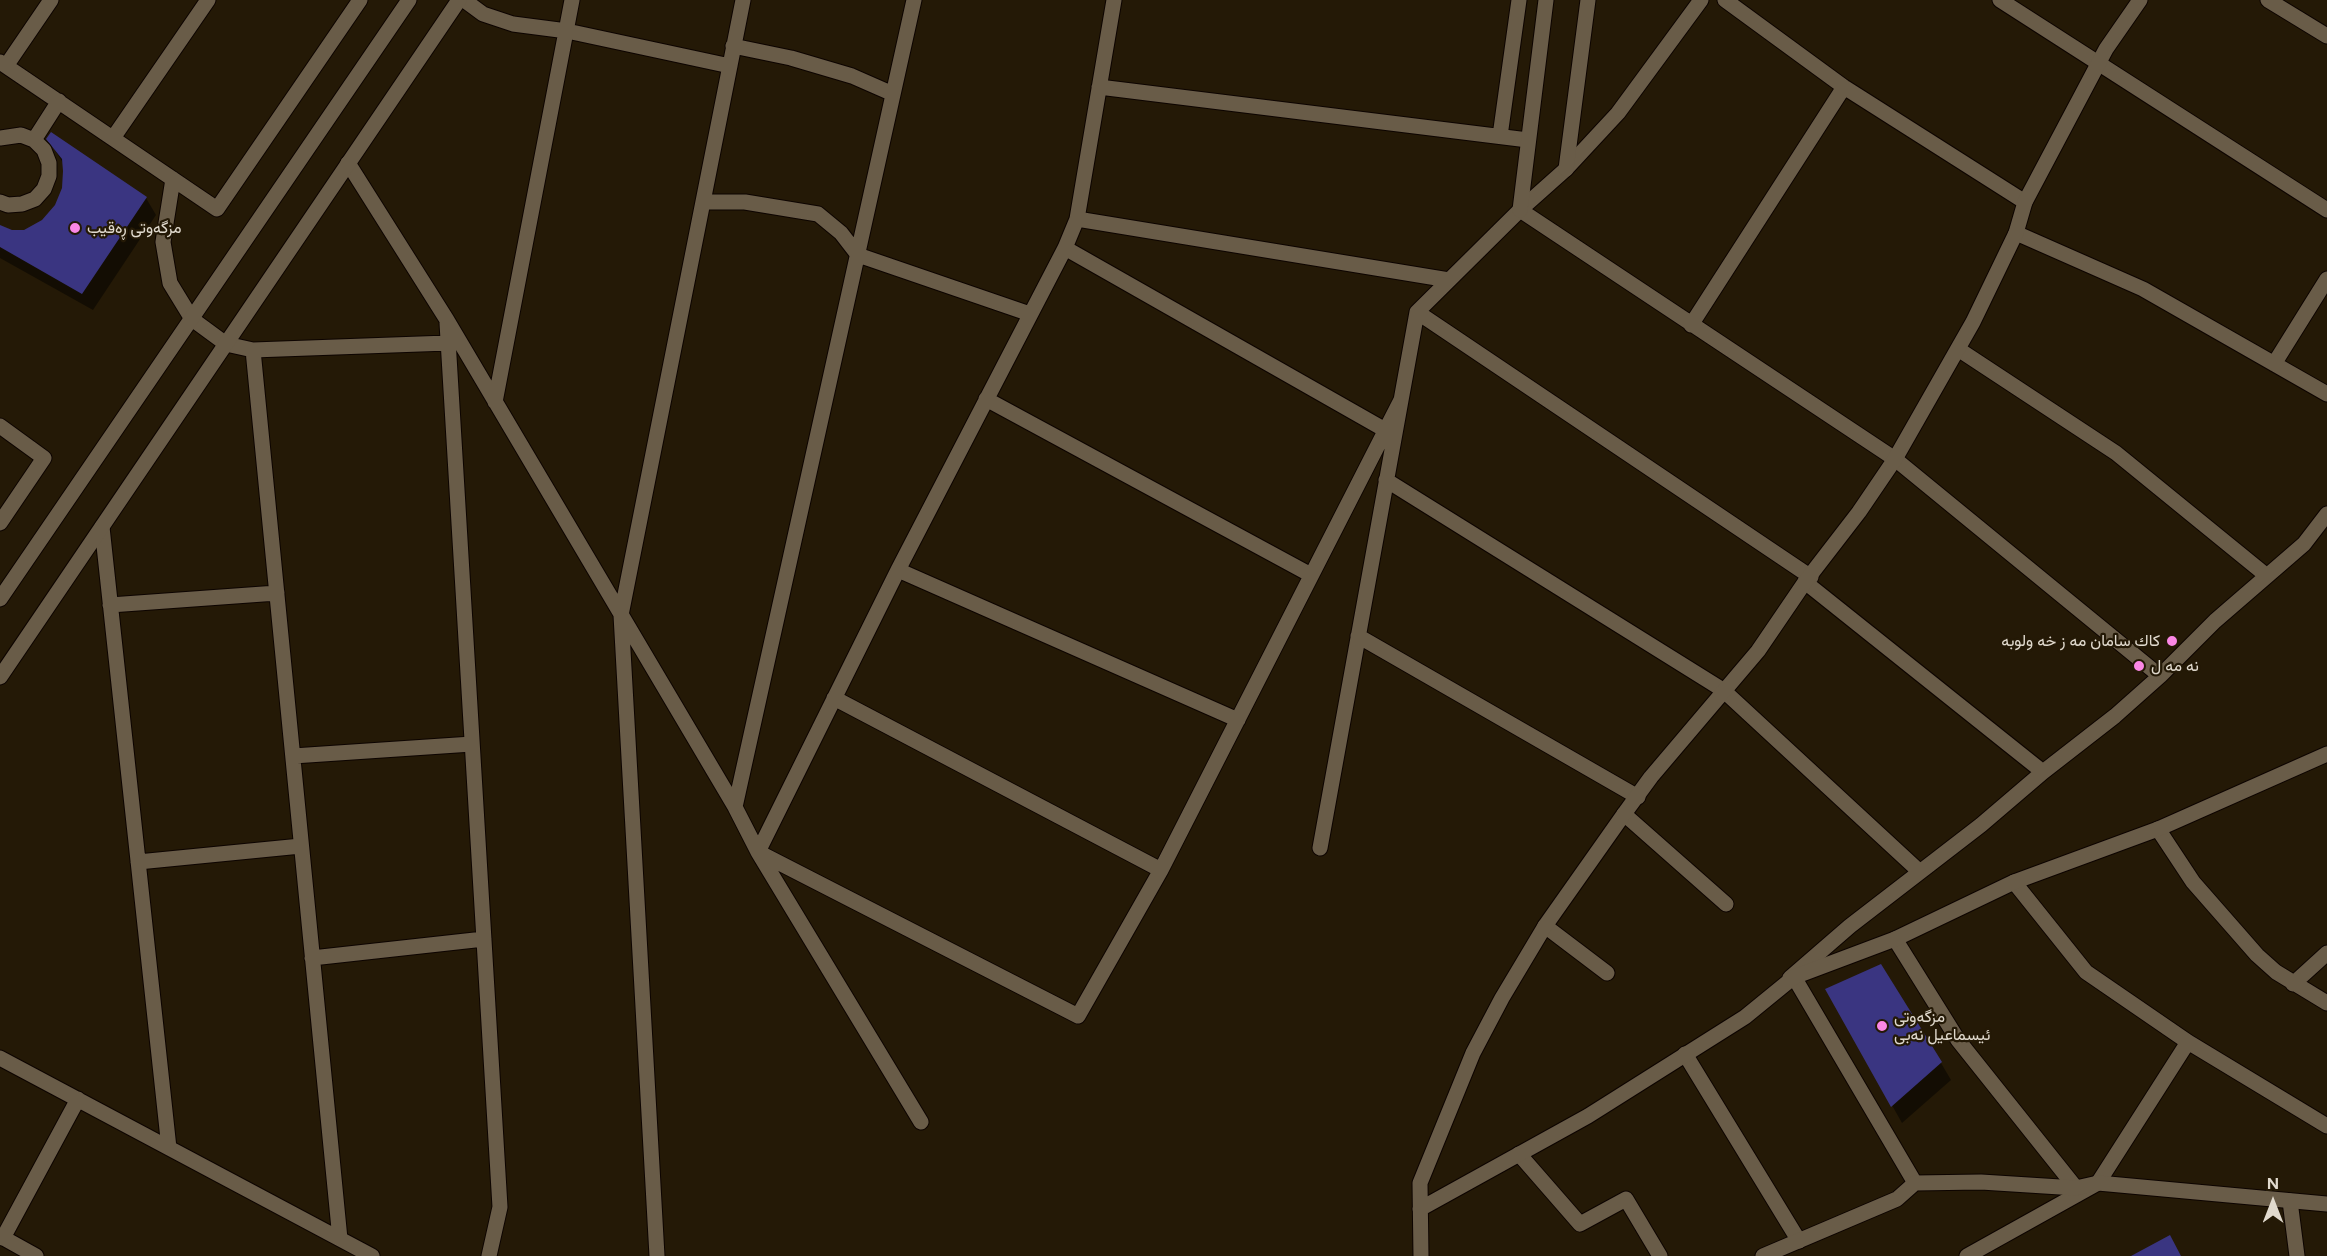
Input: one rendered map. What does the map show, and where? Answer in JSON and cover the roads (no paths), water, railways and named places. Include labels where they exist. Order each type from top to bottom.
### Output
[{"type":"street","points":[[51,0],[3,64],[217,209],[360,0]]},
{"type":"street","points":[[113,138],[208,0]]},
{"type":"street","points":[[0,599],[409,0]]},
{"type":"street","points":[[0,678],[459,0]]},
{"type":"street","points":[[464,0],[483,14],[513,24],[567,31],[730,66]]},
{"type":"street","points":[[495,402],[573,0]]},
{"type":"street","points":[[657,1256],[621,615],[742,0]]},
{"type":"street","points":[[735,807],[914,0]]},
{"type":"street","points":[[758,852],[898,570],[1065,248],[1077,219],[1114,0]]},
{"type":"street","points":[[1500,136],[1519,0]]},
{"type":"street","points":[[1520,210],[1546,0]]},
{"type":"street","points":[[1566,169],[1588,0]]},
{"type":"street","points":[[758,852],[1078,1016],[1161,870],[1311,575],[1390,433],[1401,400],[1417,312],[1520,210],[1566,169],[1618,113],[1701,0]]},
{"type":"street","points":[[1725,0],[1844,87],[2025,202]]},
{"type":"street","points":[[2000,0],[2327,210]]},
{"type":"street","points":[[1421,1256],[1420,1183],[1473,1053],[1545,926],[1651,777],[1758,651],[1896,459],[1958,349],[2016,234],[2025,202],[2106,49],[2140,0]]},
{"type":"street","points":[[2268,0],[2327,36]]},
{"type":"street","points":[[733,46],[791,58],[852,76],[893,94]]},
{"type":"street","points":[[1099,87],[1528,140]]},
{"type":"street","points":[[1691,325],[1844,87]]},
{"type":"street","points":[[34,140],[59,101]]},
{"type":"street","points":[[0,138],[21,135],[34,140],[44,150],[49,163],[49,176],[44,189],[34,199],[22,204],[8,205],[0,201]]},
{"type":"street","points":[[348,163],[447,320],[735,807],[758,852],[921,1122]]},
{"type":"street","points":[[173,179],[163,242],[170,283],[192,319],[226,344],[253,350],[448,343]]},
{"type":"street","points":[[703,202],[746,202],[818,214],[841,233],[858,255],[1030,314]]},
{"type":"street","points":[[1520,210],[1896,459],[2160,676]]},
{"type":"street","points":[[1077,219],[1449,280]]},
{"type":"street","points":[[2016,234],[2143,289],[2327,394]]},
{"type":"street","points":[[1065,248],[1390,433]]},
{"type":"street","points":[[2274,364],[2327,279]]},
{"type":"street","points":[[1417,312],[1808,579],[2043,772]]},
{"type":"street","points":[[447,320],[500,1207],[489,1256]]},
{"type":"street","points":[[1958,349],[2116,453],[2267,576]]},
{"type":"street","points":[[253,350],[340,1239]]},
{"type":"street","points":[[986,399],[1311,575]]},
{"type":"street","points":[[0,426],[44,458],[0,523]]},
{"type":"street","points":[[1320,848],[1386,480],[1390,433]]},
{"type":"street","points":[[1386,480],[1723,690],[1920,872]]},
{"type":"street","points":[[1420,1209],[1588,1116],[1745,1017],[1851,926],[1981,825],[2043,772],[2115,716],[2160,676],[2215,621],[2304,544],[2327,514]]},
{"type":"street","points":[[102,527],[169,1148]]},
{"type":"street","points":[[898,570],[1238,720]]},
{"type":"street","points":[[111,604],[277,593]]},
{"type":"street","points":[[1358,636],[1638,797]]},
{"type":"street","points":[[834,699],[1161,870]]},
{"type":"street","points":[[293,756],[472,744]]},
{"type":"street","points":[[1779,987],[1794,977],[1895,939],[2014,882],[2158,829],[2327,754]]},
{"type":"street","points":[[1624,814],[1726,904]]},
{"type":"street","points":[[2158,829],[2193,882],[2257,955],[2293,984],[2327,1004]]},
{"type":"street","points":[[138,862],[301,846]]},
{"type":"street","points":[[2014,882],[2086,972],[2188,1042],[2327,1126]]},
{"type":"street","points":[[1545,926],[1607,973]]},
{"type":"street","points":[[312,958],[484,939]]},
{"type":"street","points":[[1895,939],[1958,1040],[2076,1188]]},
{"type":"street","points":[[2293,984],[2327,953]]},
{"type":"street","points":[[1794,977],[1915,1184]]},
{"type":"street","points":[[1967,1256],[1996,1250],[2098,1184],[2188,1042]]},
{"type":"street","points":[[1685,1054],[1799,1241]]},
{"type":"street","points":[[0,1058],[372,1256]]},
{"type":"street","points":[[36,1256],[2,1237],[78,1099]]},
{"type":"street","points":[[1519,1154],[1580,1224],[1626,1199],[1660,1256]]},
{"type":"street","points":[[1763,1256],[1897,1199],[1915,1184],[1981,1182],[2076,1188],[2098,1184],[2327,1204]]},
{"type":"street","points":[[2290,1201],[2297,1256]]},
{"type":"place","name":"مزگەوتی ڕەقیب","points":[[75,228]]},
{"type":"place","name":"كاك سامان مه ز خه ولوبه","points":[[2172,641]]},
{"type":"place","name":"نه مه ل","points":[[2139,666]]},
{"type":"place","name":"مزگەوتی ئیسماعیل نەبی","points":[[1882,1026]]}]
